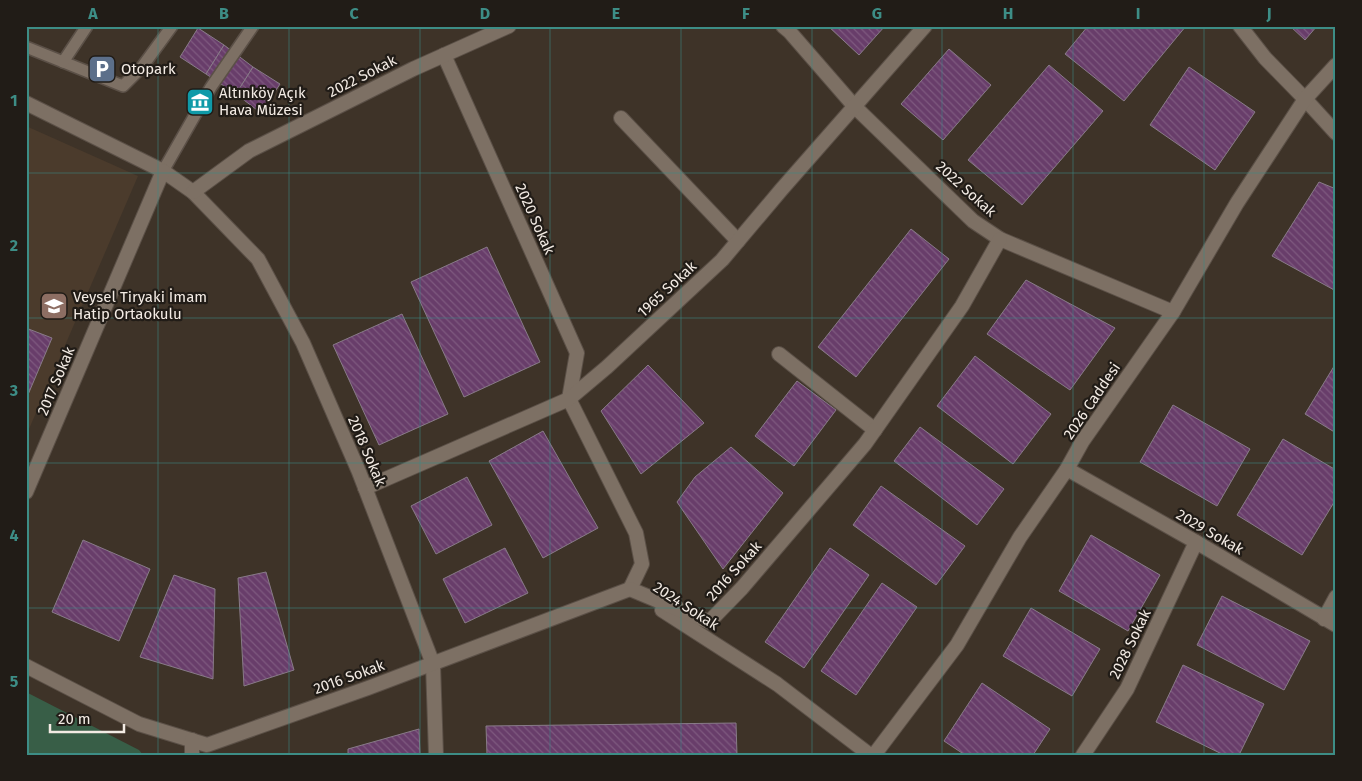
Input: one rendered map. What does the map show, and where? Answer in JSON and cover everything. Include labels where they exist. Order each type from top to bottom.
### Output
[{"type":"street","name":"2022 Sokak","points":[[193,192],[249,151],[404,73],[508,26]]},
{"type":"street","name":"2022 Sokak","points":[[783,26],[854,107],[973,220],[1000,239],[1173,312]]},
{"type":"street","name":"1965 Sokak","points":[[365,488],[569,399],[722,260],[925,26]]},
{"type":"street","points":[[1240,26],[1265,58],[1336,133]]},
{"type":"street","name":"2020 Sokak","points":[[444,55],[577,353],[569,399]]},
{"type":"street","name":"2026 Caddesi","points":[[874,755],[956,645],[1020,537],[1067,469],[1082,442],[1173,312],[1237,203],[1305,99],[1336,65]]},
{"type":"street","points":[[26,103],[162,172],[193,192]]},
{"type":"street","points":[[621,118],[738,241]]},
{"type":"street","name":"2017 Sokak","points":[[26,492],[162,172]]},
{"type":"street","name":"2018 Sokak","points":[[193,192],[258,259],[303,343],[365,488],[433,664],[436,755]]},
{"type":"street","name":"2016 Sokak","points":[[26,666],[139,724],[207,745],[368,688],[630,589],[709,622],[742,588],[875,430],[962,306],[1000,239]]},
{"type":"street","points":[[779,354],[875,430]]},
{"type":"street","name":"2024 Sokak","points":[[569,399],[636,533],[642,564],[630,589],[777,684],[870,755]]},
{"type":"street","name":"2029 Sokak","points":[[1067,469],[1196,542],[1330,622]]},
{"type":"street","name":"2028 Sokak","points":[[1083,755],[1127,689],[1196,542]]},
{"type":"street","points":[[1330,622],[1336,597]]},
{"type":"street","points":[[192,740],[192,755]]},
{"type":"lane","points":[[63,62],[87,26]]},
{"type":"lane","points":[[26,47],[122,86],[142,67],[172,26]]},
{"type":"lane","points":[[162,172],[211,87],[253,26]]},
{"type":"shaded area","name":"Veysel Tiryaki İmam Hatip Ortaokulu","points":[[26,126],[138,176],[26,436]]},
{"type":"green space","points":[[26,692],[139,750],[143,755],[26,755]]},
{"type":"building","points":[[828,26],[885,26],[859,55]]},
{"type":"building","points":[[1088,26],[1186,26],[1124,101],[1065,54]]},
{"type":"building","points":[[1290,26],[1317,26],[1305,40]]},
{"type":"building","points":[[198,28],[224,45],[206,74],[180,57]]},
{"type":"building","points":[[224,45],[253,67],[236,94],[206,74]]},
{"type":"building","points":[[949,49],[991,85],[943,140],[901,104]]},
{"type":"building","points":[[1049,65],[1103,111],[1022,205],[968,160]]},
{"type":"building","points":[[253,67],[280,84],[261,113],[236,94]]},
{"type":"building","points":[[1189,67],[1255,112],[1215,170],[1150,125]]},
{"type":"building","points":[[1319,182],[1336,189],[1336,291],[1272,256]]},
{"type":"building","points":[[911,229],[949,259],[856,377],[818,347]]},
{"type":"building","points":[[487,247],[540,362],[464,397],[411,282]]},
{"type":"building","points":[[1026,280],[1115,328],[1070,390],[987,334]]},
{"type":"building","points":[[402,314],[448,414],[379,445],[333,345]]},
{"type":"building","points":[[26,328],[52,338],[27,397],[26,396]]},
{"type":"building","points":[[975,356],[1051,414],[1013,464],[937,406]]},
{"type":"building","points":[[1336,363],[1336,433],[1305,414]]},
{"type":"building","points":[[648,365],[704,423],[641,474],[601,411]]},
{"type":"building","points":[[797,381],[836,410],[794,466],[755,436]]},
{"type":"building","points":[[1173,405],[1250,449],[1217,506],[1140,462]]},
{"type":"building","points":[[920,427],[1004,489],[977,525],[894,461]]},
{"type":"building","points":[[543,431],[598,528],[543,558],[489,461]]},
{"type":"building","points":[[1283,439],[1336,470],[1336,499],[1302,555],[1237,515]]},
{"type":"building","points":[[731,447],[783,493],[723,569],[677,502],[695,477]]},
{"type":"building","points":[[467,477],[492,525],[436,554],[411,506]]},
{"type":"building","points":[[881,486],[965,546],[936,585],[853,525]]},
{"type":"building","points":[[1091,535],[1160,575],[1128,631],[1059,591]]},
{"type":"building","points":[[83,540],[150,569],[119,641],[52,612]]},
{"type":"building","points":[[505,548],[528,593],[465,623],[443,579]]},
{"type":"building","points":[[830,548],[869,575],[804,668],[765,642]]},
{"type":"building","points":[[266,572],[294,670],[244,686],[238,578]]},
{"type":"building","points":[[174,575],[215,589],[213,679],[140,657]]},
{"type":"building","points":[[882,583],[917,607],[856,695],[821,671]]},
{"type":"building","points":[[1222,596],[1310,641],[1284,690],[1197,645]]},
{"type":"building","points":[[1031,608],[1100,649],[1072,696],[1003,656]]},
{"type":"building","points":[[1183,665],[1264,704],[1239,755],[1224,755],[1156,722]]},
{"type":"building","points":[[982,683],[1050,729],[1033,755],[965,755],[944,741]]},
{"type":"building","points":[[736,723],[737,755],[487,755],[486,726]]},
{"type":"building","points":[[419,729],[420,755],[348,755],[348,749]]},
{"type":"place","name":"Otopark","points":[[102,69]]},
{"type":"place","name":"Altınköy Açık Hava Müzesi","points":[[200,102]]},
{"type":"place","name":"Veysel Tiryaki İmam Hatip Ortaokulu","points":[[54,306]]}]
